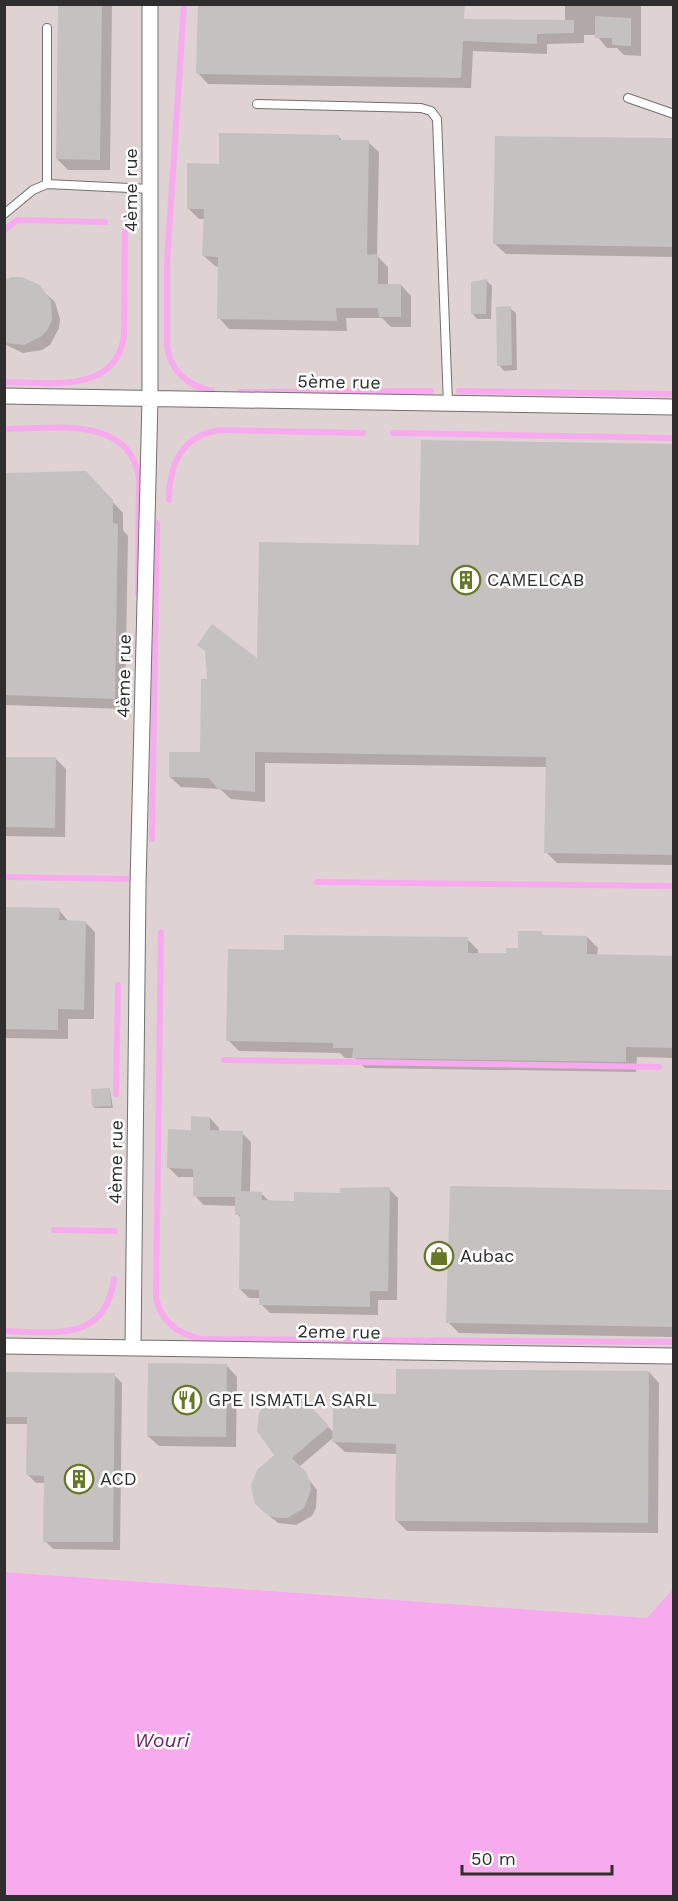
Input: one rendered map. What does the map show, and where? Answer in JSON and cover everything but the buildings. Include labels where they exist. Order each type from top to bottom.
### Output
[{"type":"street","name":"4ème rue","points":[[133,1348],[138,885],[150,399],[150,4]]},
{"type":"street","name":"5ème rue","points":[[4,396],[674,407]]},
{"type":"street","name":"2eme rue","points":[[4,1346],[674,1356]]},
{"type":"lane","points":[[47,28],[47,183]]},
{"type":"lane","points":[[628,98],[674,114]]},
{"type":"lane","points":[[257,104],[421,108],[431,111],[437,119],[447,404]]},
{"type":"lane","points":[[4,214],[33,190],[47,183],[150,189]]},
{"type":"shaded area","points":[[5,5],[673,5],[674,1589],[647,1618],[5,1572]]},
{"type":"water","name":"Wouri","points":[[5,1572],[647,1618],[673,1589],[673,1896],[5,1896]]},
{"type":"waterway","points":[[184,4],[167,263],[167,346],[176,370],[188,381],[212,391]]},
{"type":"waterway","points":[[4,230],[17,220],[105,222]]},
{"type":"waterway","points":[[4,382],[78,381],[95,376],[108,368],[119,354],[124,335],[125,229]]},
{"type":"waterway","points":[[240,392],[431,391]]},
{"type":"waterway","points":[[459,391],[674,394]]},
{"type":"waterway","points":[[4,429],[86,430],[105,434],[121,443],[133,458],[139,478],[138,593]]},
{"type":"waterway","points":[[169,500],[172,475],[180,454],[187,445],[207,433],[220,430],[363,433]]},
{"type":"waterway","points":[[393,433],[674,438]]},
{"type":"waterway","points":[[152,839],[157,523]]},
{"type":"waterway","points":[[4,877],[133,879],[134,876]]},
{"type":"waterway","points":[[317,882],[674,886]]},
{"type":"waterway","points":[[161,932],[156,1298],[166,1320],[178,1330],[201,1339],[674,1342]]},
{"type":"waterway","points":[[116,1094],[118,985]]},
{"type":"waterway","points":[[224,1060],[659,1067]]},
{"type":"waterway","points":[[54,1230],[115,1231]]},
{"type":"waterway","points":[[4,1331],[59,1332],[89,1324],[100,1314],[109,1300],[114,1279]]},
{"type":"place","name":"CAMELCAB","points":[[466,580]]},
{"type":"place","name":"Aubac","points":[[439,1256]]},
{"type":"place","name":"GPE ISMATLA SARL","points":[[187,1400]]},
{"type":"place","name":"ACD","points":[[79,1479]]}]
